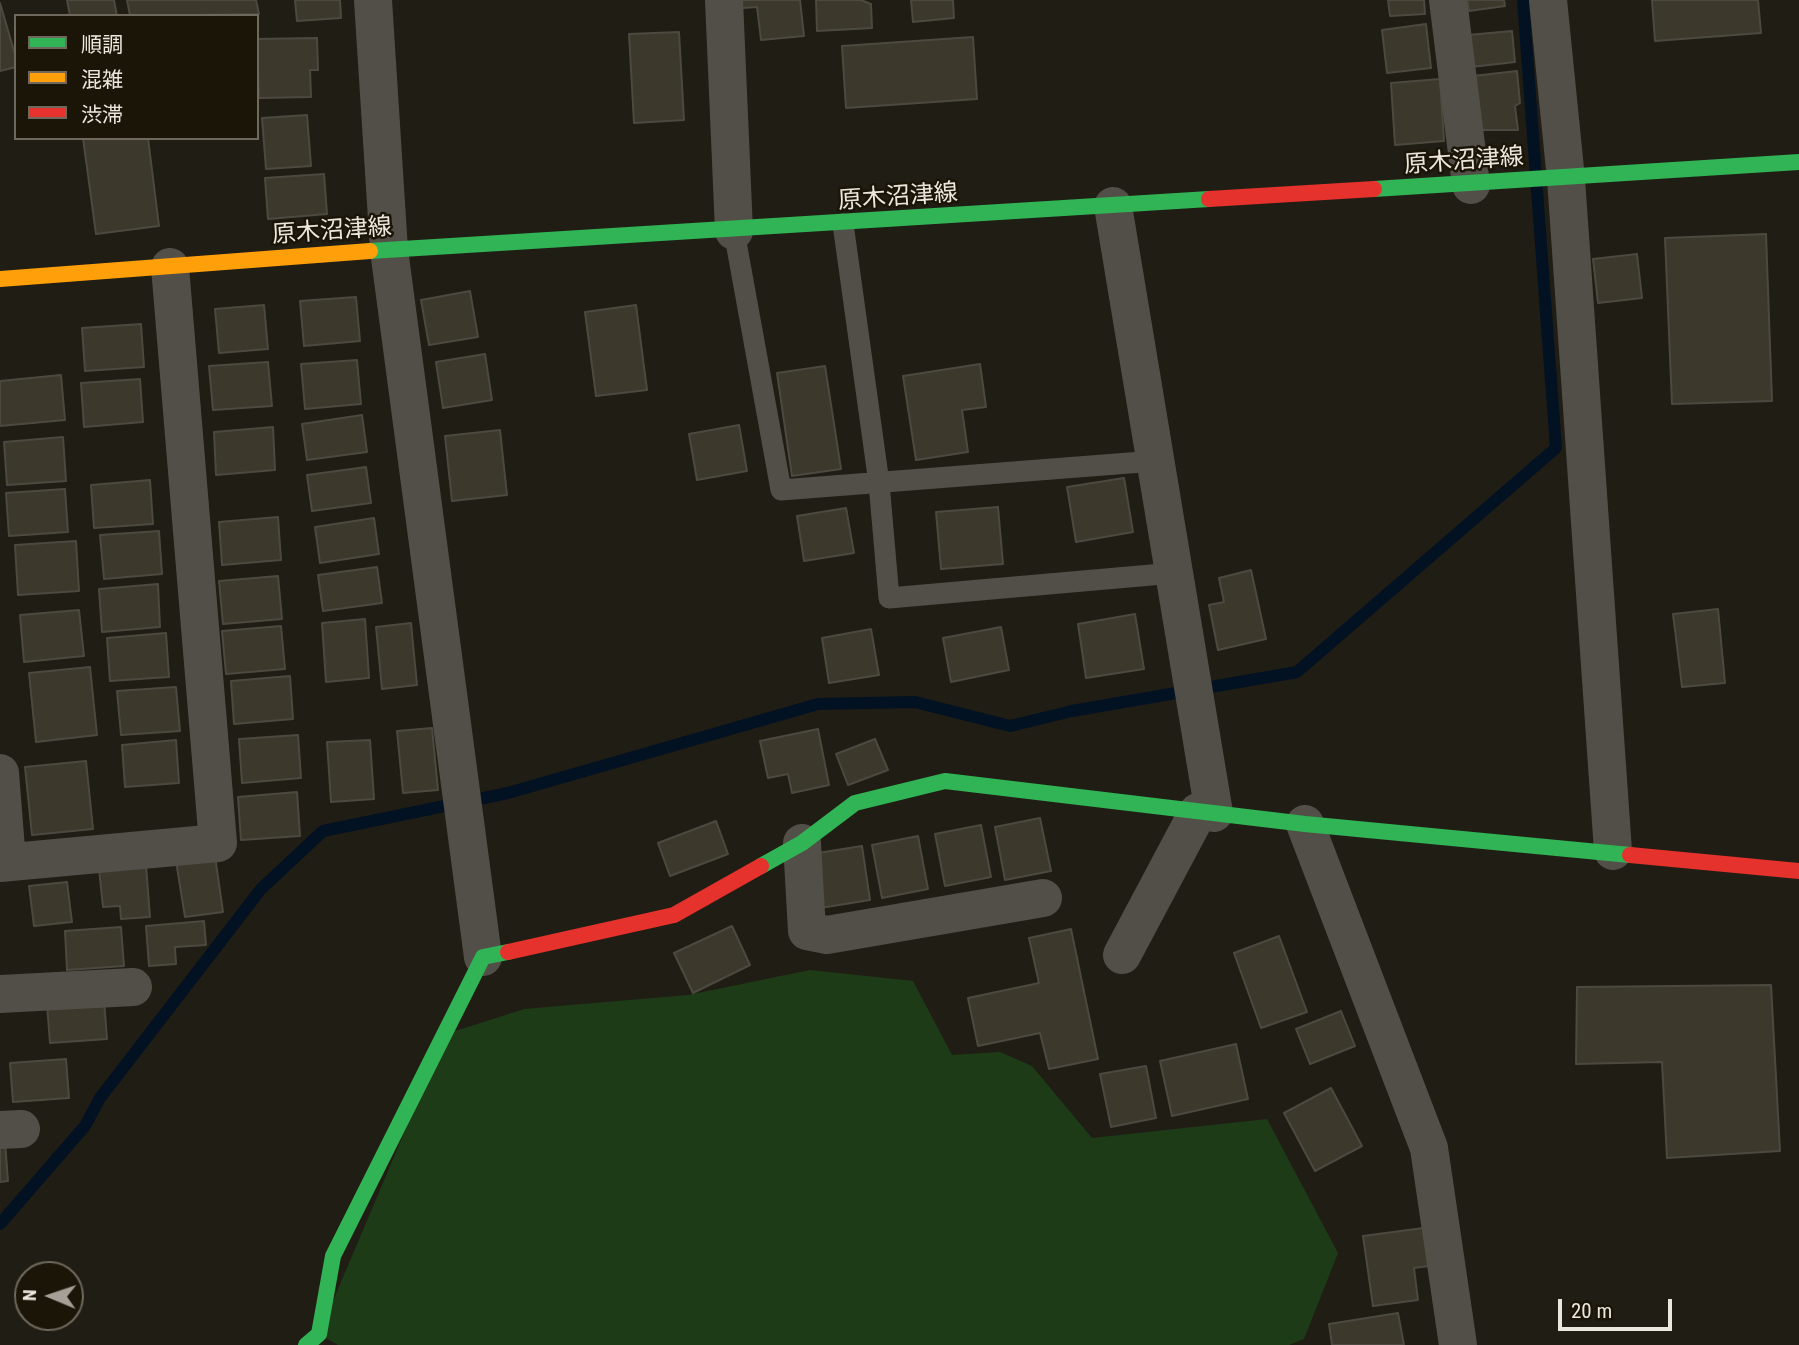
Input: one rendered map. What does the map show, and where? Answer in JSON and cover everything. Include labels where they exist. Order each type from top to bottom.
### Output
[{"type":"main road","name":"原木沼津線","points":[[0,279],[389,250],[734,231],[1799,162]]},
{"type":"main road","points":[[320,1341],[333,1256],[483,957],[674,915],[802,843],[855,803],[945,781],[1305,824],[1613,851],[1799,871]]},
{"type":"street","points":[[373,0],[389,250],[483,957]]},
{"type":"street","points":[[724,0],[734,231]]},
{"type":"street","points":[[1448,0],[1471,185]]},
{"type":"street","points":[[1548,0],[1564,179],[1613,851]]},
{"type":"street","points":[[1113,206],[1174,573],[1206,813],[1122,956]]},
{"type":"street","points":[[0,773],[4,863],[218,843],[170,267]]},
{"type":"street","points":[[1305,824],[1429,1148],[1458,1345]]},
{"type":"street","points":[[802,843],[807,931],[827,935],[1043,898]]},
{"type":"street","points":[[0,994],[133,988]]},
{"type":"lane","points":[[843,224],[879,483],[889,598],[1174,573]]},
{"type":"lane","points":[[734,231],[781,490],[1155,461]]},
{"type":"green space","points":[[810,970],[913,981],[952,1055],[1000,1052],[1032,1066],[1092,1138],[1267,1119],[1338,1253],[1304,1339],[1289,1345],[338,1345],[319,1334],[446,1034],[524,1009],[688,995]]},
{"type":"building","points":[[67,0],[114,0],[117,14],[70,14]]},
{"type":"building","points":[[127,0],[256,0],[259,14],[130,14]]},
{"type":"building","points":[[295,0],[340,0],[341,18],[297,21]]},
{"type":"building","points":[[741,0],[800,0],[804,36],[761,40],[757,7],[742,8]]},
{"type":"building","points":[[816,0],[861,0],[871,4],[872,28],[817,31]]},
{"type":"building","points":[[911,0],[953,0],[954,18],[913,22]]},
{"type":"building","points":[[1388,0],[1424,0],[1425,14],[1390,16]]},
{"type":"building","points":[[1467,0],[1504,0],[1505,6],[1469,11]]},
{"type":"building","points":[[1652,0],[1758,0],[1761,33],[1655,41]]},
{"type":"building","points":[[0,3],[14,51],[14,68],[0,71]]},
{"type":"building","points":[[1426,24],[1431,68],[1387,73],[1382,30]]},
{"type":"building","points":[[1512,31],[1515,62],[1471,67],[1468,35]]},
{"type":"building","points":[[679,32],[684,120],[634,123],[629,34]]},
{"type":"building","points":[[973,37],[977,99],[846,108],[842,46]]},
{"type":"building","points":[[317,38],[318,70],[310,70],[311,97],[259,98],[259,39]]},
{"type":"building","points":[[1517,71],[1520,103],[1515,106],[1518,130],[1480,130],[1473,76]]},
{"type":"building","points":[[1440,79],[1444,141],[1395,145],[1391,83]]},
{"type":"building","points":[[307,115],[311,166],[266,169],[262,118]]},
{"type":"building","points":[[83,140],[148,140],[159,226],[96,234]]},
{"type":"building","points":[[324,174],[327,214],[268,219],[265,178]]},
{"type":"building","points":[[1766,234],[1772,401],[1672,404],[1665,238]]},
{"type":"building","points":[[1637,254],[1642,298],[1598,303],[1593,259]]},
{"type":"building","points":[[470,291],[478,337],[429,345],[421,300]]},
{"type":"building","points":[[356,297],[360,341],[304,346],[300,301]]},
{"type":"building","points":[[264,305],[268,349],[219,353],[215,309]]},
{"type":"building","points":[[636,305],[647,390],[596,396],[585,312]]},
{"type":"building","points":[[141,324],[144,367],[85,371],[82,328]]},
{"type":"building","points":[[485,354],[492,400],[443,408],[436,362]]},
{"type":"building","points":[[357,360],[361,404],[305,409],[301,364]]},
{"type":"building","points":[[268,362],[272,406],[213,410],[209,366]]},
{"type":"building","points":[[980,364],[986,407],[962,410],[968,452],[916,460],[903,376]]},
{"type":"building","points":[[825,366],[841,469],[792,476],[777,373]]},
{"type":"building","points":[[61,375],[65,420],[0,426],[0,381]]},
{"type":"building","points":[[140,379],[143,422],[84,427],[81,383]]},
{"type":"building","points":[[362,415],[367,452],[307,460],[302,424]]},
{"type":"building","points":[[739,425],[747,471],[697,480],[689,434]]},
{"type":"building","points":[[273,427],[275,470],[216,475],[214,432]]},
{"type":"building","points":[[500,430],[507,495],[452,501],[445,436]]},
{"type":"building","points":[[63,437],[66,481],[7,485],[4,442]]},
{"type":"building","points":[[366,467],[371,503],[312,511],[307,475]]},
{"type":"building","points":[[1124,478],[1133,532],[1076,542],[1067,487]]},
{"type":"building","points":[[150,480],[153,524],[94,528],[91,485]]},
{"type":"building","points":[[65,489],[68,532],[9,536],[6,493]]},
{"type":"building","points":[[998,507],[1003,564],[941,569],[936,512]]},
{"type":"building","points":[[846,508],[854,553],[804,561],[797,516]]},
{"type":"building","points":[[278,517],[281,560],[222,565],[219,522]]},
{"type":"building","points":[[374,518],[379,554],[320,563],[315,527]]},
{"type":"building","points":[[159,531],[162,574],[104,579],[100,535]]},
{"type":"building","points":[[76,541],[79,591],[18,595],[15,545]]},
{"type":"building","points":[[377,567],[382,603],[323,611],[318,575]]},
{"type":"building","points":[[1251,570],[1266,639],[1218,650],[1209,605],[1224,602],[1219,578]]},
{"type":"building","points":[[278,576],[282,619],[223,624],[219,581]]},
{"type":"building","points":[[158,584],[160,627],[102,632],[99,589]]},
{"type":"building","points":[[1718,609],[1725,683],[1682,687],[1673,614]]},
{"type":"building","points":[[79,610],[84,656],[24,662],[20,615]]},
{"type":"building","points":[[1135,614],[1144,669],[1086,678],[1078,624]]},
{"type":"building","points":[[365,619],[369,678],[326,682],[322,623]]},
{"type":"building","points":[[411,623],[417,685],[382,689],[376,627]]},
{"type":"building","points":[[281,626],[285,669],[226,674],[222,631]]},
{"type":"building","points":[[1001,627],[1009,670],[951,682],[943,638]]},
{"type":"building","points":[[871,629],[879,675],[829,683],[822,638]]},
{"type":"building","points":[[166,633],[169,677],[110,681],[107,638]]},
{"type":"building","points":[[90,667],[97,735],[36,742],[29,673]]},
{"type":"building","points":[[290,676],[293,719],[234,724],[231,681]]},
{"type":"building","points":[[176,687],[180,731],[121,735],[117,691]]},
{"type":"building","points":[[432,728],[438,790],[403,793],[397,731]]},
{"type":"building","points":[[818,729],[829,785],[792,793],[788,774],[768,778],[760,741]]},
{"type":"building","points":[[298,735],[301,778],[242,783],[239,739]]},
{"type":"building","points":[[875,739],[888,770],[848,785],[836,754]]},
{"type":"building","points":[[176,740],[179,783],[125,787],[122,745]]},
{"type":"building","points":[[370,740],[374,799],[331,802],[327,742]]},
{"type":"building","points":[[86,761],[93,829],[32,835],[25,767]]},
{"type":"building","points":[[297,792],[300,836],[241,840],[238,797]]},
{"type":"building","points":[[1040,818],[1051,871],[1005,880],[995,827]]},
{"type":"building","points":[[716,821],[728,854],[670,876],[658,843]]},
{"type":"building","points":[[981,825],[991,877],[945,886],[935,834]]},
{"type":"building","points":[[918,836],[928,889],[882,898],[872,845]]},
{"type":"building","points":[[862,846],[870,900],[814,909],[805,855]]},
{"type":"building","points":[[215,856],[223,912],[185,917],[176,861]]},
{"type":"building","points":[[146,865],[150,917],[121,919],[120,906],[103,907],[99,869]]},
{"type":"building","points":[[67,882],[72,922],[34,926],[29,886]]},
{"type":"building","points":[[204,921],[206,945],[175,947],[176,964],[149,966],[146,926]]},
{"type":"building","points":[[732,926],[750,965],[693,993],[674,953]]},
{"type":"building","points":[[121,927],[124,966],[67,970],[65,931]]},
{"type":"building","points":[[1071,929],[1098,1059],[1049,1069],[1040,1033],[978,1046],[968,998],[1039,983],[1029,938]]},
{"type":"building","points":[[1279,936],[1307,1012],[1261,1028],[1234,953]]},
{"type":"building","points":[[1771,985],[1780,1151],[1667,1158],[1662,1062],[1576,1064],[1577,987]]},
{"type":"building","points":[[104,1000],[107,1039],[50,1043],[47,1004]]},
{"type":"building","points":[[1341,1011],[1355,1046],[1310,1064],[1296,1029]]},
{"type":"building","points":[[1236,1044],[1248,1099],[1172,1116],[1160,1061]]},
{"type":"building","points":[[66,1059],[69,1098],[13,1102],[10,1063]]},
{"type":"building","points":[[1146,1066],[1156,1118],[1111,1127],[1100,1074]]},
{"type":"building","points":[[1331,1088],[1362,1146],[1315,1171],[1284,1113]]},
{"type":"building","points":[[5,1142],[8,1181],[0,1182],[0,1143]]},
{"type":"building","points":[[1423,1228],[1429,1266],[1414,1268],[1418,1300],[1373,1306],[1363,1236]]},
{"type":"building","points":[[1398,1313],[1404,1345],[1332,1345],[1329,1324]]},
{"type":"waterway","points":[[0,1224],[85,1126],[100,1098],[261,889],[323,831],[508,793],[818,704],[915,702],[1010,726],[1072,711],[1297,672],[1556,448],[1523,0]]},
{"type":"traffic: fast","points":[[1374,189],[1799,162]]},
{"type":"traffic: fast","points":[[370,251],[1209,199]]},
{"type":"traffic: fast","points":[[761,866],[802,843],[855,803],[945,781],[1305,824],[1630,855]]},
{"type":"traffic: fast","points":[[306,1345],[319,1334],[333,1256],[483,957],[508,952]]},
{"type":"traffic: slow","points":[[0,279],[370,251]]},
{"type":"traffic: jam","points":[[1209,199],[1374,189]]},
{"type":"traffic: jam","points":[[1630,855],[1799,871]]},
{"type":"traffic: jam","points":[[508,952],[674,915],[761,866]]}]
